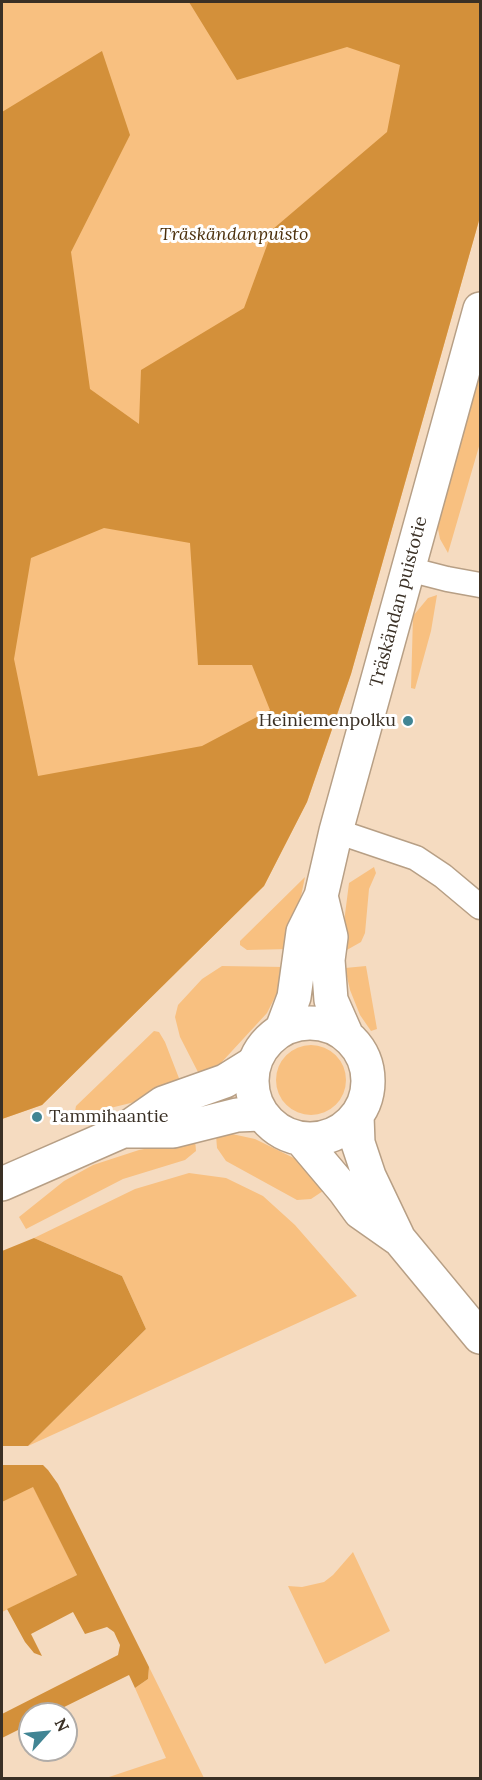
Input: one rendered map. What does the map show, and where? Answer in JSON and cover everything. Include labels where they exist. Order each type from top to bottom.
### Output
[{"type":"main road","name":"Träskändan puistotie","points":[[282,1029],[294,997],[303,932],[321,896],[336,831],[480,309]]},
{"type":"main road","name":"Träskändan puistotie","points":[[321,896],[331,937],[328,960],[331,1000],[346,1034]]},
{"type":"main road","points":[[300,1023],[322,1023],[346,1034],[361,1051],[368,1071],[366,1098],[357,1116],[338,1133],[322,1138],[301,1139],[278,1130],[261,1114],[252,1093],[254,1064],[267,1041],[282,1029],[300,1023]]},
{"type":"main road","points":[[2,1184],[123,1131],[163,1103],[225,1081],[254,1064]]},
{"type":"main road","points":[[123,1131],[173,1131],[237,1115],[261,1114]]},
{"type":"main road","points":[[357,1116],[358,1143],[369,1176],[399,1239],[480,1337]]},
{"type":"main road","points":[[301,1139],[360,1212],[399,1239]]},
{"type":"street","points":[[408,569],[480,585]]},
{"type":"street","points":[[336,831],[416,858],[443,876],[480,907]]},
{"type":"green space","name":"Träskändanpuisto","points":[[2,2],[480,2],[480,217],[351,674],[307,802],[264,886],[42,1105],[2,1119]]},
{"type":"green space","points":[[480,371],[480,443],[448,553],[440,539],[437,524],[440,506]]},
{"type":"green space","points":[[437,595],[431,631],[415,689],[411,688],[413,616],[428,598]]},
{"type":"green space","points":[[374,867],[376,873],[369,889],[365,933],[361,942],[345,951],[343,930],[349,883]]},
{"type":"green space","points":[[305,877],[290,949],[247,950],[240,945],[240,941]]},
{"type":"green space","points":[[222,966],[285,967],[280,987],[267,1013],[220,1064],[200,1076],[180,1037],[175,1017],[178,1005],[202,979]]},
{"type":"green space","points":[[366,966],[377,1029],[371,1031],[360,1015],[350,990],[345,968]]},
{"type":"green space","points":[[154,1031],[159,1032],[165,1042],[182,1086],[163,1095],[74,1117],[76,1106]]},
{"type":"green space","points":[[318,1045],[331,1051],[340,1060],[344,1066],[346,1080],[344,1094],[336,1105],[325,1113],[304,1115],[286,1105],[278,1094],[276,1073],[286,1055],[297,1047]]},
{"type":"green space","points":[[232,1134],[255,1139],[302,1162],[326,1189],[311,1199],[297,1200],[226,1161],[217,1148],[216,1135]]},
{"type":"green space","points":[[195,1139],[196,1151],[185,1160],[123,1179],[26,1229],[19,1217],[64,1181],[93,1165],[139,1150]]},
{"type":"green space","points":[[189,1173],[226,1178],[263,1196],[295,1225],[357,1296],[28,1446],[146,1329],[122,1276],[34,1238],[135,1189]]},
{"type":"green space","points":[[33,1486],[77,1575],[2,1612],[2,1502]]},
{"type":"green space","points":[[353,1552],[390,1631],[325,1664],[288,1586],[302,1587],[324,1582]]},
{"type":"green space","points":[[149,1667],[204,1778],[106,1778],[166,1758],[135,1688],[148,1679]]},
{"type":"shaded area","name":"Träskändanpuisto","points":[[189,2],[480,2],[480,217],[351,674],[307,802],[264,886],[42,1105],[2,1119],[2,112],[102,51],[130,135],[71,252],[90,389],[139,424],[141,370],[244,308],[273,229],[387,132],[400,65],[347,47],[237,80]],"holes":[[[104,528],[190,543],[198,665],[252,665],[270,710],[202,746],[38,776],[14,659],[31,558]]]},
{"type":"shaded area","points":[[34,1238],[122,1276],[146,1329],[28,1446],[2,1446],[2,1251]]},
{"type":"shaded area","points":[[2,1465],[43,1465],[48,1470],[58,1484],[149,1667],[148,1679],[135,1688],[129,1675],[74,1702],[26,1702],[118,1655],[120,1645],[114,1632],[107,1627],[85,1634],[73,1612],[31,1634],[42,1656],[34,1653],[25,1642],[7,1609],[77,1575],[33,1487],[2,1502]]},
{"type":"shaded area","points":[[18,1706],[18,1730],[2,1738],[2,1714]]},
{"type":"place","name":"Heiniemenpolku","points":[[408,721]]},
{"type":"place","name":"Tammihaantie","points":[[37,1117]]}]
